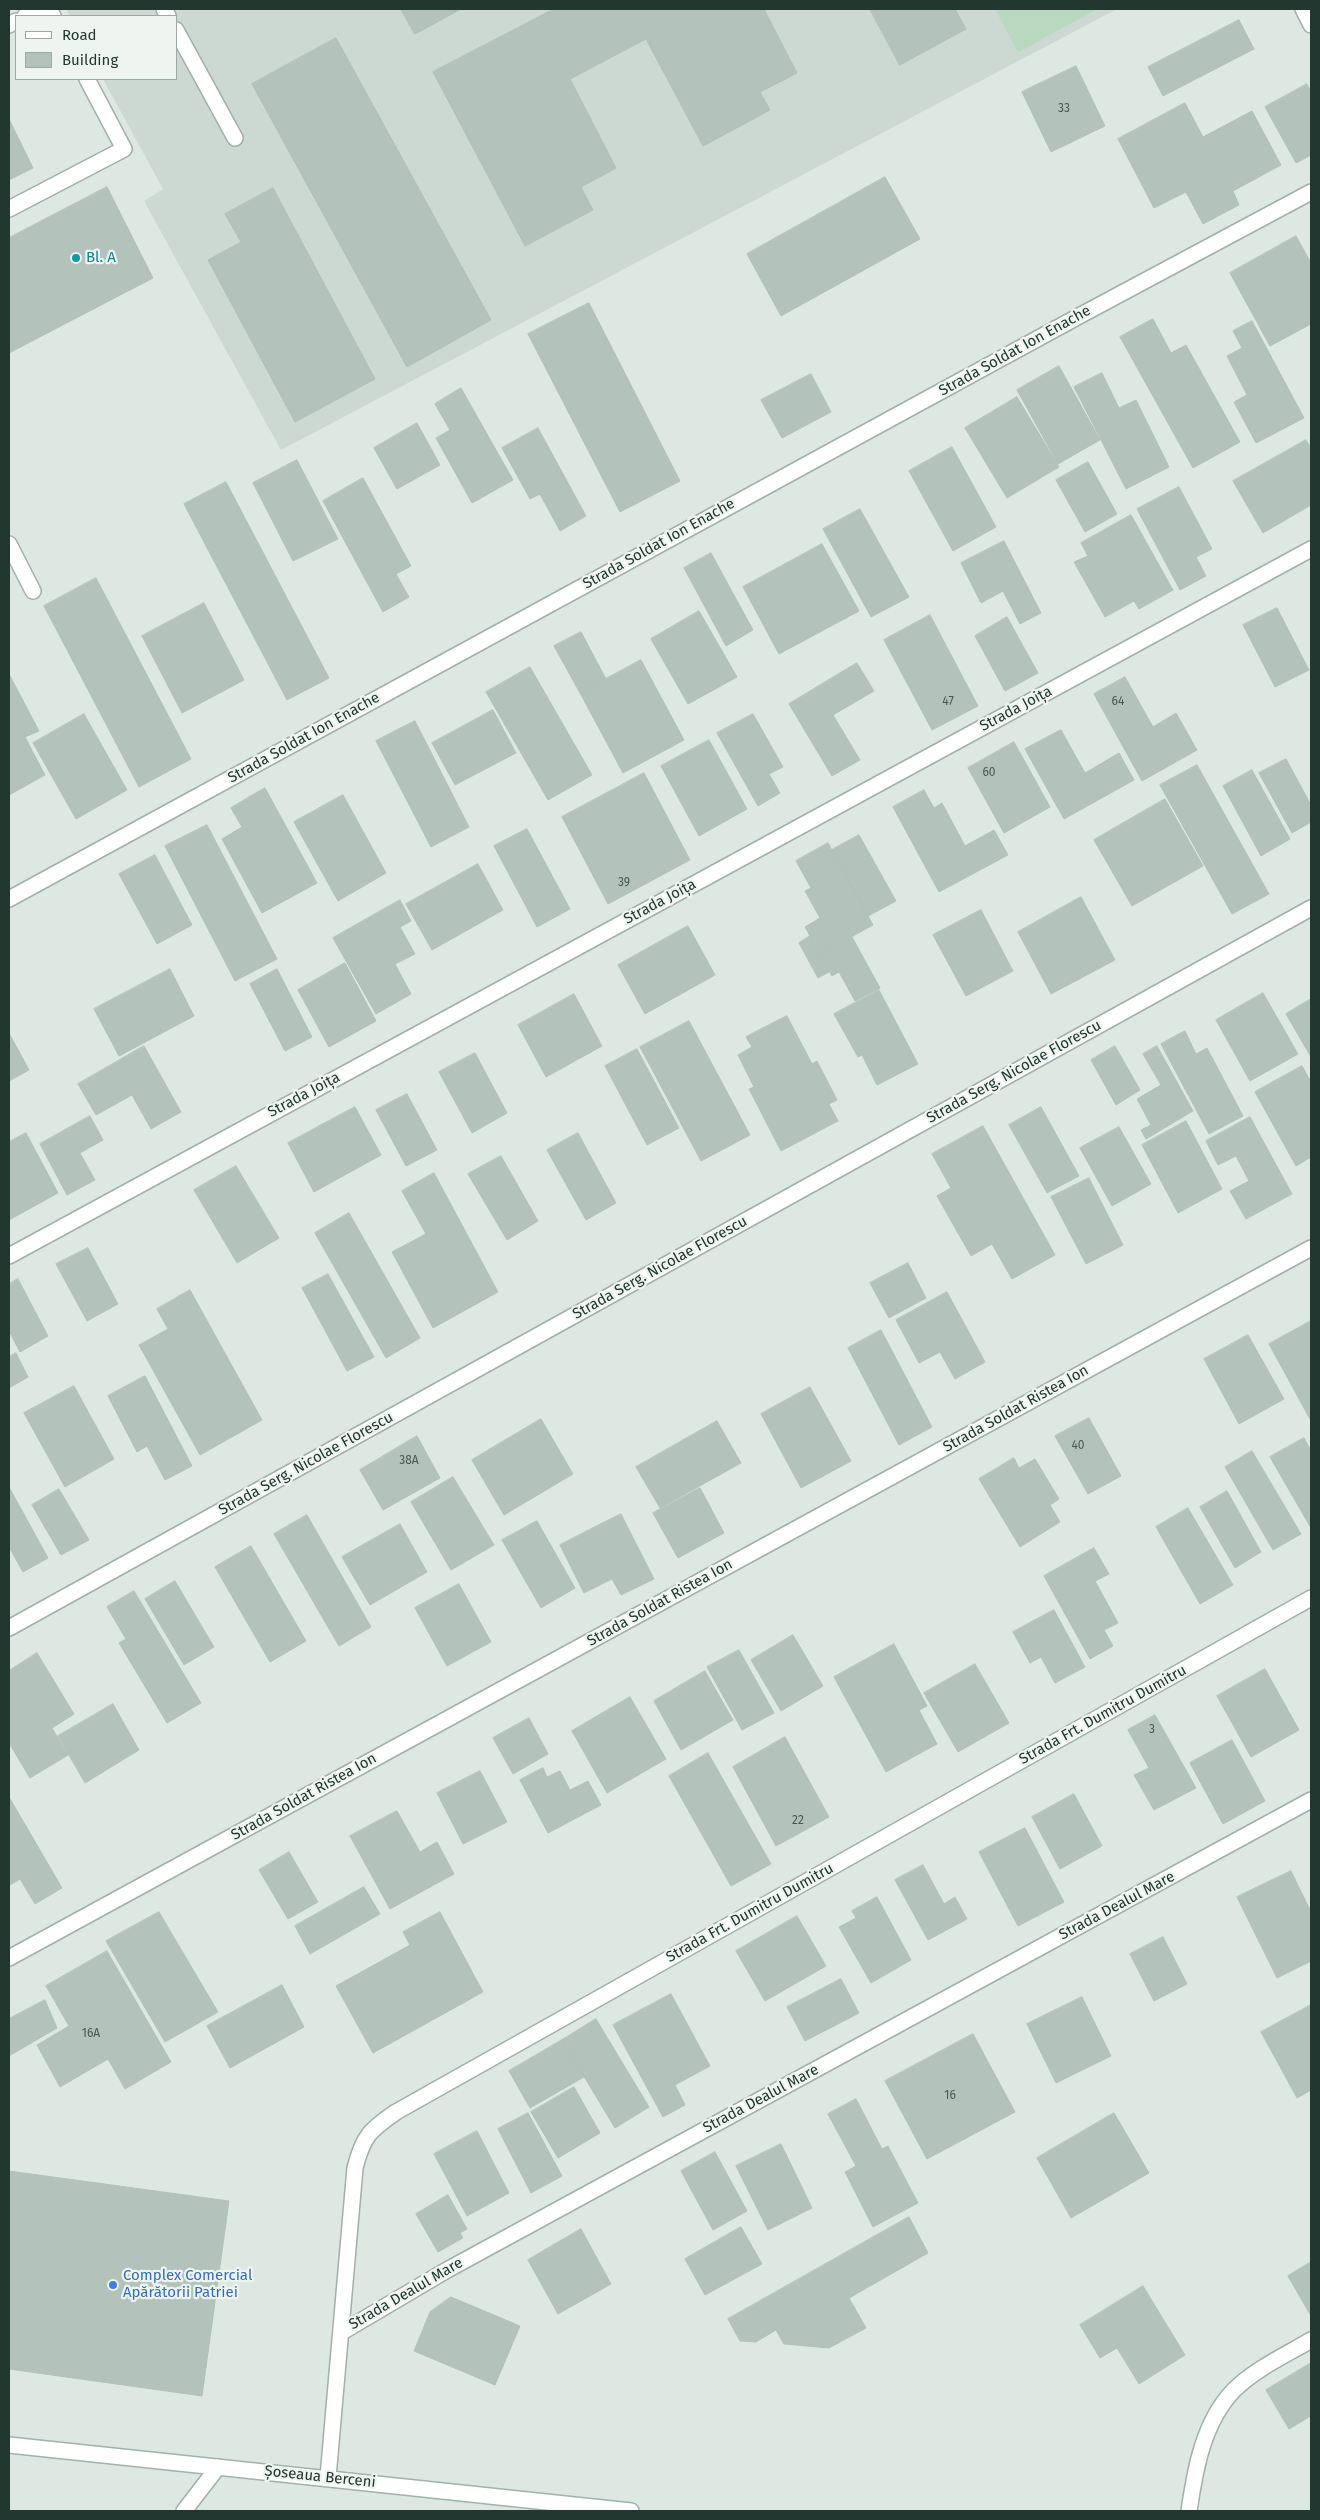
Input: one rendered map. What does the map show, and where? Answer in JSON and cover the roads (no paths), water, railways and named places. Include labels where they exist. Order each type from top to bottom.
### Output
[{"type":"street","points":[[27,15],[39,9]]},
{"type":"street","points":[[1303,9],[1311,25]]},
{"type":"street","points":[[178,34],[235,138]]},
{"type":"street","points":[[9,210],[124,149],[87,80]]},
{"type":"street","name":"Strada Soldat Ion Enache","points":[[9,900],[1054,329],[1311,192]]},
{"type":"street","points":[[9,544],[33,591]]},
{"type":"street","name":"Strada Joița","points":[[9,1256],[1311,549]]},
{"type":"street","name":"Strada Serg. Nicolae Florescu","points":[[9,1628],[1311,908]]},
{"type":"street","name":"Strada Soldat Ristea Ion","points":[[9,1958],[1311,1248]]},
{"type":"street","name":"Strada Frt. Dumitru Dumitru","points":[[342,2332],[355,2168],[361,2145],[375,2127],[413,2102],[1311,1598]]},
{"type":"street","name":"Strada Dealul Mare","points":[[328,2477],[342,2332],[447,2270],[1311,1800]]},
{"type":"street","points":[[1189,2511],[1201,2449],[1215,2417],[1234,2390],[1260,2370],[1311,2340]]},
{"type":"street","name":"Șoseaua Berceni","points":[[9,2445],[328,2477],[631,2511]]},
{"type":"street","points":[[184,2511],[218,2467]]},
{"type":"place","name":"Bl. A","points":[[76,258]]},
{"type":"place","name":"Complex Comercial Apărătorii Patriei","points":[[113,2285]]}]
